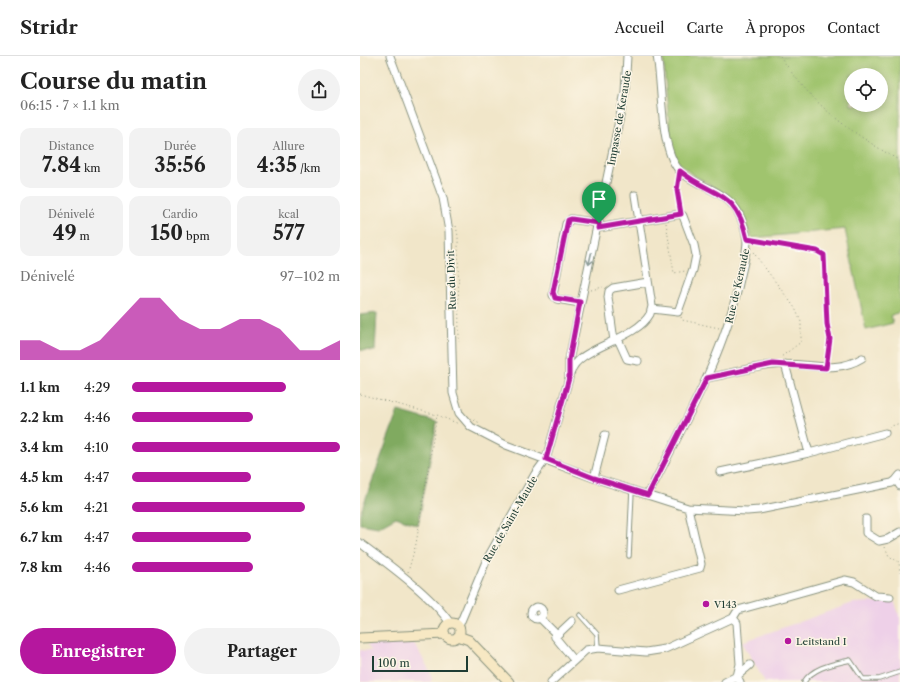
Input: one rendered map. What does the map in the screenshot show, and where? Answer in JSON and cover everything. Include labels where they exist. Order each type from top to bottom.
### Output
[{"type":"street","points":[[384,56],[390,58]]},
{"type":"street","name":"Impasse de Keraude","points":[[546,459],[569,378],[569,360],[580,302],[598,226],[625,92],[627,56]]},
{"type":"street","points":[[657,56],[666,143],[678,168]]},
{"type":"street","name":"Rue du Divit","points":[[390,58],[443,198],[447,215],[450,231],[453,393],[460,414],[471,427],[506,445],[546,459]]},
{"type":"street","name":"Rue de Keraude","points":[[648,495],[707,378],[727,330],[736,298],[747,247],[744,224],[738,212],[718,192],[678,168]]},
{"type":"street","points":[[569,378],[572,367],[578,359],[616,340],[647,318],[652,309],[635,195]]},
{"type":"street","points":[[580,302],[557,299],[553,295],[566,224],[571,219],[598,226],[681,214],[687,223],[695,248],[693,270],[678,312],[652,309]]},
{"type":"street","points":[[638,361],[627,359],[616,340],[608,297],[609,291],[613,288],[648,282]]},
{"type":"street","points":[[707,378],[773,364],[826,368],[850,365],[862,358]]},
{"type":"street","points":[[785,364],[809,453]]},
{"type":"street","points":[[720,472],[809,453],[885,433]]},
{"type":"street","points":[[594,478],[606,436]]},
{"type":"street","points":[[546,459],[594,478],[688,508],[747,511],[759,510],[899,481]]},
{"type":"street","name":"Rue de Saint-Maude","points":[[459,631],[487,559],[535,474],[546,459]]},
{"type":"street","points":[[618,590],[700,568],[701,564],[688,508]]},
{"type":"street","points":[[866,520],[866,533],[882,541],[900,532]]},
{"type":"street","points":[[360,543],[386,562],[442,612],[450,624]]},
{"type":"street","points":[[551,682],[586,650],[598,648],[646,652],[665,649],[733,618],[738,610],[845,580],[854,582],[876,596],[890,597]]},
{"type":"street","points":[[540,618],[554,632],[555,637],[574,660]]},
{"type":"street","points":[[733,618],[737,623],[740,664],[739,679]]},
{"type":"street","points":[[555,637],[572,621]]},
{"type":"street","points":[[445,634],[445,629],[450,624],[455,623],[459,631],[509,682]]},
{"type":"street","points":[[360,638],[445,634],[452,638],[459,631]]},
{"type":"street","points":[[725,682],[739,679],[750,665]]},
{"type":"lane","points":[[630,556],[632,490]]},
{"type":"lane","points":[[580,615],[597,634],[598,648]]},
{"type":"lane","points":[[804,682],[808,675],[828,665],[850,660],[863,680],[879,679],[900,672]]},
{"type":"path","points":[[780,56],[800,84],[821,107],[846,128],[900,161]]},
{"type":"path","points":[[678,168],[677,190],[681,214]]},
{"type":"path","points":[[664,217],[674,273],[693,270]]},
{"type":"path","points":[[747,239],[817,251],[824,255],[827,324],[830,339],[826,368]]},
{"type":"path","points":[[747,247],[751,250],[795,308],[802,322],[801,342],[773,364]]},
{"type":"path","points":[[583,291],[604,288],[609,291]]},
{"type":"path","points":[[678,312],[682,320],[727,330]]},
{"type":"path","points":[[360,394],[437,415],[458,424],[471,427]]},
{"type":"path","points":[[405,580],[416,544],[437,415]]},
{"type":"path","points":[[885,433],[890,426],[900,423]]},
{"type":"path","points":[[882,541],[889,556],[899,562],[900,573]]},
{"type":"shaded area","points":[[894,601],[900,616],[900,682],[765,682],[742,642],[853,603]]},
{"type":"shaded area","points":[[414,643],[432,675],[431,682],[360,682],[360,650],[371,651],[367,645]]},
{"type":"green space","points":[[663,56],[900,56],[900,312],[891,315],[893,323],[866,330],[845,229],[752,238],[740,211],[726,194],[690,173],[678,162],[671,146]]},
{"type":"green space","points":[[377,313],[375,351],[360,350],[360,315]]},
{"type":"green space","points":[[398,411],[437,422],[418,525],[396,517],[378,527],[360,524],[360,514]]},
{"type":"place","name":"V143","points":[[706,604]]},
{"type":"place","name":"Leitstand I","points":[[788,641]]},
{"type":"route","points":[[680,171],[686,176],[718,192],[730,203],[738,212],[744,224],[747,239],[763,243],[817,251],[824,255],[826,265],[825,281],[827,324],[830,339],[826,368],[773,364],[707,378],[648,495],[594,478],[546,459],[569,378],[569,360],[580,302],[557,299],[553,295],[566,224],[568,220],[571,219],[599,223],[598,228],[681,214],[677,190],[680,171]]}]
